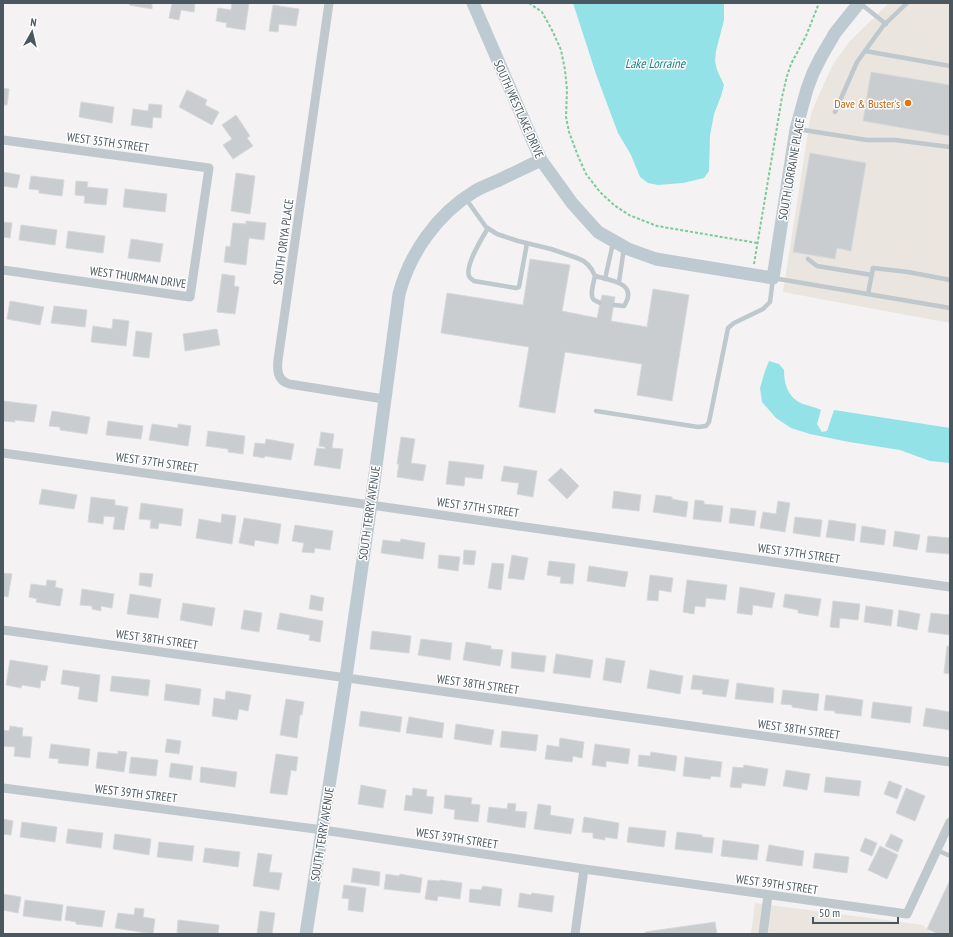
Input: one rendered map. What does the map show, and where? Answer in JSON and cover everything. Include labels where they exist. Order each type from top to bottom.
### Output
[{"type":"street","name":"SOUTH ORIYA PLACE","points":[[329,3],[278,360],[278,372],[281,380],[288,384],[384,400]]},
{"type":"street","name":"SOUTH WESTLAKE DRIVE","points":[[473,3],[541,160],[572,203],[598,232],[628,250],[656,260],[773,278]]},
{"type":"street","name":"SOUTH LORRAINE PLACE","points":[[773,278],[796,128],[807,89],[821,57],[835,33],[860,3]]},
{"type":"street","name":"WEST 35TH STREET","points":[[3,140],[209,168]]},
{"type":"street","name":"SOUTH TERRY AVENUE","points":[[306,934],[346,678],[399,294],[403,278],[428,233],[452,208],[475,191],[541,160]]},
{"type":"street","name":"WEST THURMAN DRIVE","points":[[3,270],[190,297],[209,168]]},
{"type":"street","name":"WEST 37TH STREET","points":[[3,453],[950,587]]},
{"type":"street","name":"WEST 38TH STREET","points":[[3,630],[950,762]]},
{"type":"street","name":"WEST 39TH STREET","points":[[3,788],[323,830],[584,869],[907,914],[937,850]]},
{"type":"street","points":[[937,850],[950,822]]},
{"type":"street","points":[[575,934],[584,869]]},
{"type":"street","points":[[763,934],[768,895]]},
{"type":"lane","points":[[860,3],[886,24]]},
{"type":"lane","points":[[835,112],[857,62],[884,26],[907,3]]},
{"type":"lane","points":[[865,51],[950,66]]},
{"type":"lane","points":[[796,128],[867,140],[895,140],[950,147]]},
{"type":"lane","points":[[465,198],[486,227],[497,234],[552,249],[581,259],[589,266],[595,276],[592,298],[600,303]]},
{"type":"lane","points":[[488,228],[477,246],[470,263],[468,275],[474,281],[516,288],[518,287],[527,243]]},
{"type":"lane","points":[[605,279],[619,244]]},
{"type":"lane","points":[[619,244],[619,282]]},
{"type":"lane","points":[[808,259],[817,266],[872,275]]},
{"type":"lane","points":[[868,294],[873,268],[908,272],[950,280]]},
{"type":"lane","points":[[595,276],[619,282],[627,289],[627,299],[624,306],[614,305]]},
{"type":"lane","points":[[596,411],[698,427],[706,426],[709,422],[728,328],[734,322],[763,309],[770,302],[773,278],[950,308]]},
{"type":"lane","points":[[937,850],[950,856]]},
{"type":"path","points":[[529,3],[542,12],[561,50],[566,70],[566,117],[569,132],[586,174],[600,192],[614,205],[629,215],[657,226],[757,243]]},
{"type":"path","points":[[752,275],[787,76],[791,64],[806,36],[819,3]]},
{"type":"shaded area","points":[[889,3],[950,3],[950,323],[783,292],[811,113],[832,66],[849,42]]},
{"type":"shaded area","points":[[755,903],[923,925],[932,934],[751,934]]},
{"type":"water","name":"Lake Lorraine","points":[[573,3],[724,3],[724,20],[715,61],[717,70],[724,85],[714,114],[710,135],[709,171],[704,178],[683,183],[658,185],[648,183],[640,177],[631,155],[618,133],[596,74]]},
{"type":"water","points":[[769,361],[779,364],[784,370],[786,385],[790,394],[794,398],[803,404],[821,410],[817,424],[822,432],[827,431],[834,410],[950,428],[950,463],[930,461],[900,450],[849,442],[810,434],[791,428],[776,418],[762,402],[760,388]]},
{"type":"building","points":[[130,3],[152,3],[152,9],[129,5]]},
{"type":"building","points":[[172,3],[195,3],[194,12],[181,10],[179,20],[169,18]]},
{"type":"building","points":[[232,3],[249,3],[245,30],[226,27],[227,23],[216,21],[218,8],[231,10]]},
{"type":"building","points":[[273,5],[299,9],[296,26],[279,24],[278,32],[269,31]]},
{"type":"building","name":"Dave & Buster's","points":[[871,72],[950,85],[950,136],[863,121]]},
{"type":"building","points":[[3,88],[9,89],[7,105],[3,105]]},
{"type":"building","points":[[187,90],[207,100],[205,105],[219,112],[212,125],[179,107]]},
{"type":"building","points":[[81,102],[114,107],[112,123],[79,117]]},
{"type":"building","points":[[149,104],[162,105],[161,118],[153,117],[152,128],[131,125],[133,109],[148,111]]},
{"type":"building","points":[[236,115],[250,136],[247,138],[253,146],[233,159],[223,145],[232,139],[222,125]]},
{"type":"building","points":[[810,153],[866,163],[851,251],[837,248],[835,259],[793,252]]},
{"type":"building","points":[[3,172],[20,175],[17,188],[3,186]]},
{"type":"building","points":[[236,173],[255,176],[250,214],[231,211]]},
{"type":"building","points":[[31,176],[64,180],[62,196],[39,193],[39,190],[29,189]]},
{"type":"building","points":[[76,181],[88,182],[87,187],[108,189],[106,205],[84,203],[85,196],[75,195]]},
{"type":"building","points":[[125,189],[167,194],[165,212],[123,207]]},
{"type":"building","points":[[246,221],[266,223],[264,240],[249,238],[246,265],[224,262],[226,246],[230,247],[233,223],[246,224]]},
{"type":"building","points":[[3,222],[12,223],[10,238],[3,237]]},
{"type":"building","points":[[21,225],[57,230],[55,245],[19,240]]},
{"type":"building","points":[[68,231],[105,236],[103,253],[66,248]]},
{"type":"building","points":[[131,239],[163,244],[160,262],[128,258]]},
{"type":"building","points":[[530,259],[570,265],[562,311],[597,318],[602,295],[615,297],[611,321],[647,327],[653,289],[689,295],[672,401],[637,395],[642,364],[565,352],[555,413],[519,407],[529,347],[441,333],[447,293],[523,305]]},
{"type":"building","points":[[222,274],[235,276],[234,286],[239,287],[235,314],[217,312]]},
{"type":"building","points":[[10,301],[44,307],[40,325],[7,319]]},
{"type":"building","points":[[54,306],[87,310],[85,327],[51,323]]},
{"type":"building","points":[[113,319],[129,321],[126,346],[91,342],[93,326],[112,329]]},
{"type":"building","points":[[217,329],[220,345],[185,351],[183,334]]},
{"type":"building","points":[[136,331],[152,333],[149,358],[133,356]]},
{"type":"building","points":[[3,401],[37,405],[34,422],[15,420],[15,422],[3,421]]},
{"type":"building","points":[[52,411],[90,417],[87,434],[60,430],[60,427],[49,426]]},
{"type":"building","points":[[108,421],[143,426],[141,439],[106,435]]},
{"type":"building","points":[[152,424],[178,428],[178,424],[191,426],[188,446],[149,440]]},
{"type":"building","points":[[208,431],[245,436],[243,454],[228,452],[228,449],[206,446]]},
{"type":"building","points":[[321,432],[334,434],[332,448],[343,449],[340,469],[314,465],[317,448],[325,449],[325,447],[319,446]]},
{"type":"building","points":[[401,437],[415,439],[411,463],[426,465],[423,481],[397,477],[399,464],[397,464]]},
{"type":"building","points":[[266,439],[294,444],[291,460],[265,456],[264,458],[253,456],[255,443],[265,444]]},
{"type":"building","points":[[449,461],[484,465],[482,479],[465,477],[464,486],[446,484]]},
{"type":"building","points":[[504,466],[537,471],[533,497],[517,494],[519,483],[501,481]]},
{"type":"building","points":[[561,468],[579,486],[567,499],[548,480]]},
{"type":"building","points":[[42,489],[77,495],[74,509],[39,504]]},
{"type":"building","points":[[614,491],[641,495],[639,511],[612,508]]},
{"type":"building","points":[[656,495],[672,497],[672,499],[688,502],[686,517],[653,512]]},
{"type":"building","points":[[91,497],[115,500],[115,505],[128,507],[124,530],[113,529],[115,517],[104,516],[103,524],[88,522]]},
{"type":"building","points":[[695,500],[704,501],[704,504],[723,506],[721,522],[693,519]]},
{"type":"building","points":[[778,501],[790,503],[785,532],[760,528],[763,512],[776,514]]},
{"type":"building","points":[[141,503],[183,509],[181,526],[159,523],[158,529],[150,528],[151,520],[139,519]]},
{"type":"building","points":[[731,508],[756,511],[754,526],[729,523]]},
{"type":"building","points":[[222,514],[236,516],[232,544],[196,538],[199,519],[221,523]]},
{"type":"building","points":[[795,517],[822,520],[820,537],[793,533]]},
{"type":"building","points":[[244,518],[281,524],[278,544],[255,540],[254,546],[239,543]]},
{"type":"building","points":[[829,520],[856,524],[854,541],[826,537]]},
{"type":"building","points":[[295,525],[333,531],[330,550],[315,548],[314,553],[302,552],[304,543],[292,541]]},
{"type":"building","points":[[862,526],[886,530],[884,545],[860,542]]},
{"type":"building","points":[[895,531],[920,535],[917,550],[893,546]]},
{"type":"building","points":[[928,536],[950,538],[950,554],[926,552]]},
{"type":"building","points":[[401,539],[425,543],[423,559],[381,553],[383,540],[400,542]]},
{"type":"building","points":[[464,550],[476,551],[474,565],[463,564]]},
{"type":"building","points":[[439,555],[460,557],[458,571],[438,568]]},
{"type":"building","points":[[512,555],[528,558],[524,580],[508,578]]},
{"type":"building","points":[[549,561],[575,564],[573,584],[560,583],[561,577],[547,575]]},
{"type":"building","points":[[492,563],[504,564],[501,590],[488,588]]},
{"type":"building","points":[[589,566],[628,572],[625,587],[587,581]]},
{"type":"building","points":[[3,573],[12,574],[8,597],[3,596]]},
{"type":"building","points":[[140,573],[153,574],[151,587],[139,585]]},
{"type":"building","points":[[650,575],[673,578],[671,592],[659,590],[658,601],[647,600]]},
{"type":"building","points":[[47,580],[56,581],[55,587],[63,589],[60,606],[36,602],[37,599],[29,597],[31,584],[46,586]]},
{"type":"building","points":[[687,580],[727,585],[725,600],[706,598],[705,607],[695,606],[694,614],[683,612]]},
{"type":"building","points":[[740,587],[775,593],[772,608],[753,605],[752,615],[737,613]]},
{"type":"building","points":[[82,589],[114,594],[112,608],[101,606],[101,611],[92,609],[92,606],[80,605]]},
{"type":"building","points":[[130,594],[161,599],[158,618],[127,614]]},
{"type":"building","points":[[785,594],[821,599],[818,616],[798,613],[798,610],[783,607]]},
{"type":"building","points":[[311,595],[324,598],[322,611],[309,609]]},
{"type":"building","points":[[833,601],[860,604],[858,620],[840,618],[839,628],[830,627]]},
{"type":"building","points":[[183,603],[215,608],[212,626],[180,620]]},
{"type":"building","points":[[866,606],[893,610],[891,626],[864,622]]},
{"type":"building","points":[[244,610],[262,613],[259,632],[241,629]]},
{"type":"building","points":[[899,610],[920,614],[917,630],[897,626]]},
{"type":"building","points":[[280,613],[323,621],[320,642],[309,640],[310,635],[277,629]]},
{"type":"building","points":[[931,613],[950,615],[950,635],[928,632]]},
{"type":"building","points":[[372,631],[411,636],[409,653],[370,649]]},
{"type":"building","points":[[421,639],[452,643],[450,660],[418,655]]},
{"type":"building","points":[[466,642],[491,646],[491,649],[503,650],[500,666],[463,660]]},
{"type":"building","points":[[947,646],[950,646],[950,674],[944,673]]},
{"type":"building","points":[[512,652],[546,656],[544,672],[511,668]]},
{"type":"building","points":[[556,654],[593,660],[590,678],[553,673]]},
{"type":"building","points":[[606,658],[625,661],[621,683],[603,680]]},
{"type":"building","points":[[10,660],[48,666],[45,681],[41,680],[40,688],[22,685],[21,688],[6,685]]},
{"type":"building","points":[[63,670],[100,675],[97,702],[78,699],[80,687],[61,684]]},
{"type":"building","points":[[650,670],[683,676],[680,694],[647,688]]},
{"type":"building","points":[[693,675],[729,680],[726,697],[702,694],[703,690],[691,689]]},
{"type":"building","points":[[112,676],[150,680],[148,696],[110,691]]},
{"type":"building","points":[[737,683],[774,688],[773,703],[735,699]]},
{"type":"building","points":[[166,684],[201,689],[199,705],[164,700]]},
{"type":"building","points":[[783,690],[819,694],[817,711],[781,704]]},
{"type":"building","points":[[226,691],[251,695],[248,711],[239,709],[237,720],[212,716],[214,698],[225,700]]},
{"type":"building","points":[[826,695],[863,700],[861,716],[835,713],[835,711],[824,710]]},
{"type":"building","points":[[286,699],[304,702],[302,715],[300,715],[297,738],[280,735]]},
{"type":"building","points":[[873,702],[912,707],[910,723],[871,718]]},
{"type":"building","points":[[926,708],[950,712],[950,730],[923,726]]},
{"type":"building","points":[[361,711],[402,717],[400,732],[359,726]]},
{"type":"building","points":[[409,717],[444,723],[442,738],[406,733]]},
{"type":"building","points":[[456,724],[494,730],[491,745],[454,739]]},
{"type":"building","points":[[10,726],[23,728],[22,736],[32,737],[30,758],[14,756],[15,747],[3,746],[3,730],[9,731]]},
{"type":"building","points":[[502,731],[538,735],[536,751],[500,747]]},
{"type":"building","points":[[560,738],[584,742],[582,758],[573,756],[572,762],[545,759],[547,745],[559,747]]},
{"type":"building","points":[[167,739],[181,741],[179,754],[165,752]]},
{"type":"building","points":[[51,744],[90,749],[88,766],[58,763],[59,759],[49,758]]},
{"type":"building","points":[[595,744],[630,749],[628,764],[606,761],[606,767],[592,765]]},
{"type":"building","points":[[118,751],[127,752],[124,772],[96,768],[98,752],[118,754]]},
{"type":"building","points":[[651,752],[677,756],[675,771],[638,766],[639,755],[650,756]]},
{"type":"building","points":[[276,754],[298,757],[296,771],[291,770],[287,795],[270,793]]},
{"type":"building","points":[[131,757],[158,760],[156,776],[129,773]]},
{"type":"building","points":[[685,757],[722,762],[720,777],[711,776],[710,779],[683,776]]},
{"type":"building","points":[[171,763],[193,766],[191,780],[169,777]]},
{"type":"building","points":[[744,765],[768,769],[765,786],[742,783],[741,788],[730,787],[733,767],[743,768]]},
{"type":"building","points":[[201,767],[237,772],[235,787],[200,782]]},
{"type":"building","points":[[786,770],[810,774],[807,790],[783,786]]},
{"type":"building","points":[[826,777],[861,781],[859,796],[824,792]]},
{"type":"building","points":[[889,781],[902,786],[897,799],[884,794]]},
{"type":"building","points":[[361,785],[386,790],[383,808],[358,804]]},
{"type":"building","points":[[413,788],[427,790],[426,796],[434,797],[432,814],[404,810],[406,795],[412,796]]},
{"type":"building","points":[[906,788],[925,796],[915,821],[896,813]]},
{"type":"building","points":[[445,795],[472,798],[471,804],[480,805],[478,822],[454,819],[455,810],[444,808]]},
{"type":"building","points":[[508,803],[516,804],[515,811],[527,812],[525,828],[487,822],[489,807],[507,809]]},
{"type":"building","points":[[538,804],[551,806],[550,815],[574,819],[571,834],[534,829]]},
{"type":"building","points":[[584,817],[619,823],[617,839],[605,837],[605,840],[593,838],[593,833],[582,832]]},
{"type":"building","points":[[3,819],[13,821],[11,835],[3,834]]},
{"type":"building","points":[[22,822],[57,827],[55,842],[20,837]]},
{"type":"building","points":[[629,827],[666,831],[664,847],[627,842]]},
{"type":"building","points":[[68,829],[103,833],[101,848],[66,843]]},
{"type":"building","points":[[677,832],[714,838],[712,853],[675,849]]},
{"type":"building","points":[[115,834],[151,839],[149,855],[113,849]]},
{"type":"building","points":[[891,834],[903,840],[898,852],[885,846]]},
{"type":"building","points":[[865,838],[877,843],[872,856],[860,851]]},
{"type":"building","points":[[723,840],[759,845],[757,860],[721,856]]},
{"type":"building","points":[[159,842],[194,846],[192,861],[157,857]]},
{"type":"building","points":[[769,845],[804,851],[802,866],[766,861]]},
{"type":"building","points":[[880,846],[898,855],[887,879],[868,870]]},
{"type":"building","points":[[205,848],[240,852],[238,867],[203,862]]},
{"type":"building","points":[[258,853],[272,855],[269,872],[282,873],[279,890],[253,886]]},
{"type":"building","points":[[815,853],[849,857],[847,873],[813,868]]},
{"type":"building","points":[[353,868],[380,872],[379,886],[351,882]]},
{"type":"building","points":[[386,874],[399,876],[400,874],[422,878],[420,893],[384,889]]},
{"type":"building","points":[[428,880],[462,883],[460,899],[438,896],[437,901],[425,899]]},
{"type":"building","points":[[950,880],[950,934],[938,934],[927,929]]},
{"type":"building","points":[[344,885],[366,888],[363,912],[348,910],[349,899],[342,898]]},
{"type":"building","points":[[483,886],[502,889],[500,906],[469,902],[470,889],[481,890]]},
{"type":"building","points":[[520,893],[554,896],[552,912],[518,907]]},
{"type":"building","points":[[3,894],[21,897],[18,913],[3,910]]},
{"type":"building","points":[[25,900],[63,905],[61,921],[23,916]]},
{"type":"building","points":[[67,906],[105,911],[102,927],[76,924],[76,922],[65,920]]},
{"type":"building","points":[[135,908],[144,909],[143,917],[155,919],[153,934],[115,928],[118,913],[134,915]]},
{"type":"building","points":[[260,911],[275,913],[272,934],[257,934]]},
{"type":"building","points":[[178,920],[219,925],[218,934],[177,934]]},
{"type":"building","points":[[715,922],[717,934],[645,934],[645,932]]},
{"type":"place","name":"Dave & Buster's","points":[[908,103]]}]
